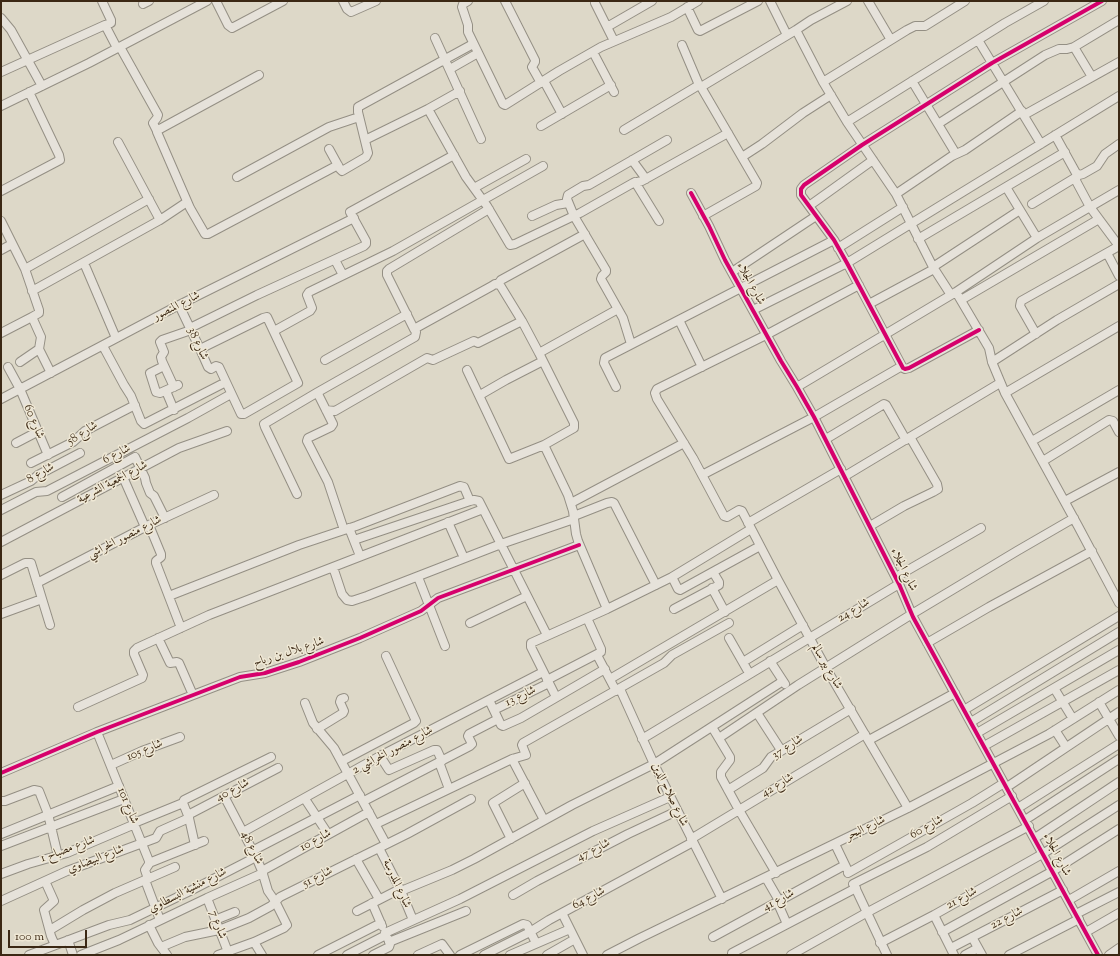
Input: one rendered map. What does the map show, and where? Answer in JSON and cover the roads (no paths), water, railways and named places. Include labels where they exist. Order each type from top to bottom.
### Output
[{"type":"street","points":[[1,72],[111,23],[102,1]]},
{"type":"street","points":[[1,106],[118,48],[207,1]]},
{"type":"street","points":[[216,1],[228,25],[232,28],[283,1]]},
{"type":"street","points":[[343,1],[352,12],[376,1]]},
{"type":"street","points":[[468,1],[463,4],[462,7],[468,25],[468,32],[504,105],[593,52],[614,41],[661,22],[692,3],[698,30],[700,31],[758,1]]},
{"type":"street","points":[[505,1],[535,60],[532,66],[562,114]]},
{"type":"street","points":[[607,27],[652,1]]},
{"type":"street","points":[[770,1],[787,35]]},
{"type":"street","points":[[624,130],[811,20],[847,1]]},
{"type":"street","points":[[868,1],[891,40]]},
{"type":"street","points":[[947,1],[952,9]]},
{"type":"street","points":[[823,82],[910,28],[915,26],[924,26],[965,1]]},
{"type":"street","points":[[847,122],[978,40],[1044,1]]},
{"type":"street","points":[[979,330],[905,369],[834,240],[800,192],[802,187],[862,145],[992,63],[1102,1]]},
{"type":"street","points":[[594,3],[614,41]]},
{"type":"street","points":[[1,18],[8,25],[42,86]]},
{"type":"street","points":[[938,124],[1003,81],[1051,52],[1059,49],[1067,50],[1074,47],[1119,20]]},
{"type":"street","points":[[105,25],[158,115],[153,123],[157,134],[187,202],[204,233],[207,235],[338,165]]},
{"type":"street","points":[[796,30],[823,82],[847,122],[896,194],[934,268],[953,293],[961,300],[979,330],[989,348],[992,362],[1005,393],[1065,501],[1119,603]]},
{"type":"street","points":[[435,38],[446,59],[481,139]]},
{"type":"street","points":[[978,40],[1041,144]]},
{"type":"street","points":[[329,149],[340,169],[343,170],[367,156],[368,153],[357,110],[358,107],[474,44]]},
{"type":"street","points":[[682,45],[700,86],[756,181],[756,186],[703,216]]},
{"type":"street","points":[[1074,47],[1092,77]]},
{"type":"street","points":[[541,126],[612,89],[593,52]]},
{"type":"street","points":[[450,69],[478,53]]},
{"type":"street","points":[[896,194],[956,154],[965,150],[1023,113],[1119,62]]},
{"type":"street","points":[[157,131],[259,75]]},
{"type":"street","points":[[912,81],[956,154]]},
{"type":"street","points":[[364,140],[428,109],[460,91]]},
{"type":"street","points":[[1,192],[60,160],[29,92]]},
{"type":"street","points":[[742,157],[803,113],[831,95]]},
{"type":"street","points":[[753,310],[847,263],[1119,96]]},
{"type":"street","points":[[428,109],[454,156],[474,188],[489,208],[510,245],[574,216],[635,182],[646,179],[728,134]]},
{"type":"street","points":[[237,177],[329,127],[359,117]]},
{"type":"street","points":[[1036,334],[1020,306],[1021,301],[1119,246],[1090,206],[1078,177],[1055,135]]},
{"type":"street","points":[[631,344],[618,309],[601,279],[606,270],[574,216],[567,199],[568,195],[583,186],[589,185],[667,140]]},
{"type":"street","points":[[118,142],[160,220]]},
{"type":"street","points":[[1032,204],[1097,166],[1105,154],[1119,144]]},
{"type":"street","points":[[918,239],[1065,152]]},
{"type":"street","points":[[164,366],[151,372],[150,374],[156,392],[160,393],[176,386],[161,359],[164,352],[160,344],[161,341],[190,329],[257,295],[364,246],[366,241],[350,212],[454,156]]},
{"type":"street","points":[[474,188],[526,159]]},
{"type":"street","points":[[632,160],[646,179]]},
{"type":"street","points":[[809,206],[873,160]]},
{"type":"street","points":[[200,349],[264,317],[268,318],[274,330],[310,311],[312,308],[307,296],[308,293],[399,247],[543,166]]},
{"type":"street","points":[[635,182],[659,221]]},
{"type":"street","points":[[1006,187],[1037,238]]},
{"type":"street","points":[[797,387],[953,293],[1037,238],[1119,190]]},
{"type":"street","name":"شارع الجلاء","points":[[691,193],[766,335],[826,439],[898,581],[912,614],[1044,853],[1098,955]]},
{"type":"street","points":[[25,269],[149,198]]},
{"type":"street","points":[[32,291],[160,220],[187,202]]},
{"type":"street","points":[[532,216],[556,205],[568,203]]},
{"type":"street","points":[[838,248],[903,207]]},
{"type":"street","points":[[297,494],[264,424],[415,337],[416,332],[387,275],[388,270],[489,208]]},
{"type":"street","points":[[869,304],[934,268],[1020,210]]},
{"type":"street","points":[[732,272],[816,216]]},
{"type":"street","name":"شارع المنصور","points":[[1,399],[179,305],[354,218]]},
{"type":"street","points":[[961,300],[1099,219]]},
{"type":"street","points":[[1,221],[25,269],[40,312],[1,333]]},
{"type":"street","points":[[414,329],[498,284],[502,280],[585,234]]},
{"type":"street","points":[[616,387],[603,361],[605,358],[834,240]]},
{"type":"street","points":[[1,250],[12,244]]},
{"type":"street","points":[[1106,253],[1119,276]]},
{"type":"street","points":[[335,260],[343,275]]},
{"type":"street","points":[[84,263],[116,338]]},
{"type":"street","points":[[467,370],[509,459],[544,444],[572,429],[575,425],[522,321],[498,284]]},
{"type":"street","points":[[992,362],[1063,316],[1119,284]]},
{"type":"street","points":[[750,526],[740,510],[727,517],[724,516],[684,443],[657,399],[656,391],[657,389],[766,335],[859,285]]},
{"type":"street","name":"شارع 38","points":[[179,305],[209,368],[211,369],[218,366],[242,415],[298,383],[274,330]]},
{"type":"street","points":[[539,353],[618,309]]},
{"type":"street","points":[[325,360],[407,314]]},
{"type":"street","points":[[32,316],[41,337],[39,350],[51,373]]},
{"type":"street","points":[[679,320],[702,367]]},
{"type":"street","points":[[326,410],[335,411],[427,358],[433,360],[474,341],[478,343],[522,321]]},
{"type":"street","points":[[1005,393],[1119,326]]},
{"type":"street","points":[[103,346],[124,385],[132,396],[141,421],[144,424],[174,410],[226,382]]},
{"type":"street","points":[[20,362],[39,350]]},
{"type":"street","points":[[480,395],[543,361]]},
{"type":"street","points":[[702,475],[814,417],[902,366]]},
{"type":"street","name":"شارع 60","points":[[8,367],[20,389],[48,455]]},
{"type":"street","points":[[556,697],[531,645],[534,641],[607,609],[672,577],[750,526],[843,473],[908,439],[1000,383]]},
{"type":"street","points":[[1032,441],[1119,390]]},
{"type":"street","points":[[166,391],[174,410]]},
{"type":"street","points":[[318,392],[333,423],[332,426],[308,438],[307,441],[328,482],[346,529],[354,540],[360,556]]},
{"type":"street","name":"شارع 6","points":[[1,510],[36,492],[47,491],[231,394]]},
{"type":"street","points":[[826,439],[884,404],[937,484],[938,488],[933,492],[904,506],[870,526]]},
{"type":"street","name":"شارع 58","points":[[31,463],[72,442],[90,428],[135,405]]},
{"type":"street","points":[[1043,461],[1109,420],[1114,422],[1119,432]]},
{"type":"street","name":"شارع الجمعية الشرعية","points":[[1,542],[179,448],[227,431]]},
{"type":"street","points":[[16,443],[37,432]]},
{"type":"street","points":[[571,503],[684,443]]},
{"type":"street","points":[[544,444],[571,503],[579,545],[607,609]]},
{"type":"street","name":"شارع 8","points":[[1,495],[31,481],[38,475],[80,453]]},
{"type":"street","points":[[62,497],[135,457],[146,478],[146,483],[150,493],[154,496],[165,518]]},
{"type":"street","points":[[101,463],[106,473]]},
{"type":"street","points":[[1065,501],[1119,472]]},
{"type":"street","points":[[123,477],[161,554],[156,560],[156,564],[181,628]]},
{"type":"street","points":[[168,596],[292,547],[426,500],[460,486],[464,487],[470,501]]},
{"type":"street","name":"شارع منصور الخراشي","points":[[37,583],[147,526],[214,495]]},
{"type":"street","points":[[354,540],[470,501],[479,501],[547,635]]},
{"type":"street","points":[[333,567],[342,594],[347,600],[352,601],[612,502],[614,503],[656,585]]},
{"type":"street","points":[[78,707],[142,678],[143,675],[134,657],[134,651],[137,648],[209,615],[483,509]]},
{"type":"street","points":[[719,738],[912,614],[1074,518]]},
{"type":"street","points":[[448,522],[464,558]]},
{"type":"street","name":"شارع بير سالم","points":[[750,526],[809,638],[908,808]]},
{"type":"street","name":"شارع 24","points":[[642,739],[809,638],[981,528]]},
{"type":"street","name":"شارع بلال بن رباح","points":[[1,773],[97,732],[240,677],[265,673],[299,662],[421,611],[436,599],[579,545]]},
{"type":"street","points":[[672,577],[680,590],[760,546]]},
{"type":"street","points":[[928,643],[989,607],[1092,551]]},
{"type":"street","points":[[1,575],[25,563],[30,562],[33,565],[50,625]]},
{"type":"street","points":[[674,610],[719,583],[713,572]]},
{"type":"street","points":[[418,577],[428,606],[445,646]]},
{"type":"street","points":[[610,679],[778,580]]},
{"type":"street","points":[[712,588],[725,612]]},
{"type":"street","points":[[470,623],[527,596]]},
{"type":"street","points":[[1,614],[42,598]]},
{"type":"street","points":[[964,710],[1119,616]]},
{"type":"street","name":"شارع صلاح الدين","points":[[587,618],[601,649],[598,655],[610,679],[618,690],[722,899]]},
{"type":"street","points":[[376,824],[512,759],[526,755],[523,743],[618,690],[666,662],[672,655],[729,623]]},
{"type":"street","points":[[743,662],[803,626]]},
{"type":"street","points":[[971,722],[1119,632]]},
{"type":"street","points":[[158,638],[170,664],[177,662],[179,663],[193,695]]},
{"type":"street","points":[[729,638],[750,673]]},
{"type":"street","points":[[977,733],[1119,650]]},
{"type":"street","name":"شارع 13","points":[[494,710],[598,655]]},
{"type":"street","points":[[342,761],[416,721],[386,656]]},
{"type":"street","points":[[770,661],[790,691]]},
{"type":"street","points":[[489,700],[501,726],[504,726],[605,669]]},
{"type":"street","points":[[984,746],[1119,670]]},
{"type":"street","name":"شارع منصور الخراشي 2","points":[[243,832],[305,799],[380,756],[543,672]]},
{"type":"street","points":[[1040,679],[1046,693]]},
{"type":"street","points":[[357,911],[400,890],[452,870],[511,839],[572,804],[654,764],[783,681]]},
{"type":"street","points":[[1054,688],[1073,719]]},
{"type":"street","name":"شارع البحر","points":[[607,955],[908,808],[1055,730],[1119,690]]},
{"type":"street","name":"شارع 42","points":[[692,840],[739,810],[867,737],[955,693]]},
{"type":"street","points":[[317,729],[343,713],[344,711],[340,702],[341,699],[344,698]]},
{"type":"street","points":[[1005,700],[1011,713]]},
{"type":"street","points":[[1099,702],[1119,736]]},
{"type":"street","name":"شارع المدرسة","points":[[305,703],[310,718],[317,729],[334,748],[376,824],[382,846],[413,920]]},
{"type":"street","name":"شارع 37","points":[[728,790],[763,768],[769,758],[781,750],[851,709]]},
{"type":"street","name":"شارع 60","points":[[847,869],[1006,785],[1119,712]]},
{"type":"street","points":[[757,713],[781,750]]},
{"type":"street","name":"شارع منشية البسطاوي","points":[[29,955],[109,925],[130,920],[155,908],[254,854],[317,817],[441,762],[472,745],[468,736],[469,734],[498,719]]},
{"type":"street","points":[[712,727],[731,758],[721,774],[722,779],[776,873]]},
{"type":"street","points":[[1055,730],[1066,747]]},
{"type":"street","name":"شارع 101","points":[[97,732],[150,863],[145,870],[147,879]]},
{"type":"street","name":"شارع 105","points":[[111,766],[142,751],[180,737]]},
{"type":"street","points":[[1018,808],[1119,744]]},
{"type":"street","points":[[380,756],[389,770],[437,750],[449,789]]},
{"type":"street","name":"شارع مصباح 1","points":[[1,874],[28,864],[58,856],[135,824],[182,803],[184,800],[271,757]]},
{"type":"street","points":[[512,759],[544,820]]},
{"type":"street","points":[[790,955],[1027,823],[1119,759]]},
{"type":"street","name":"شارع 40","points":[[188,817],[224,796],[278,768]]},
{"type":"street","points":[[1035,838],[1119,782]]},
{"type":"street","points":[[511,839],[493,803],[525,783]]},
{"type":"street","points":[[1,834],[119,786]]},
{"type":"street","points":[[1,801],[37,790],[41,794],[48,814],[58,856]]},
{"type":"street","name":"شارع 48","points":[[224,796],[263,872],[266,886],[286,923],[286,926],[254,942]]},
{"type":"street","points":[[732,955],[732,953],[927,847],[1012,796]]},
{"type":"street","points":[[373,955],[388,939],[413,920],[460,899],[593,831],[670,797]]},
{"type":"street","points":[[1,846],[124,799]]},
{"type":"street","points":[[305,799],[328,834]]},
{"type":"street","name":"شارع 51","points":[[161,947],[185,937],[219,930],[249,918],[271,906],[280,897],[471,799]]},
{"type":"street","points":[[182,803],[188,817],[195,844]]},
{"type":"street","name":"شارع 21","points":[[880,942],[934,915],[1044,853],[1119,805]]},
{"type":"street","name":"شارع 47","points":[[513,895],[628,834],[677,811]]},
{"type":"street","name":"شارع 10","points":[[81,955],[92,953],[263,872],[369,812]]},
{"type":"street","name":"شارع البيضاوي","points":[[1,901],[77,867],[156,838],[160,830],[188,817]]},
{"type":"street","points":[[942,932],[1053,871],[1119,830]]},
{"type":"street","name":"شارع 64","points":[[484,955],[530,932],[692,840]]},
{"type":"street","points":[[150,863],[204,841]]},
{"type":"street","points":[[835,844],[887,955]]},
{"type":"street","points":[[356,859],[376,901],[381,923],[388,939]]},
{"type":"street","points":[[50,930],[102,900],[175,867]]},
{"type":"street","name":"شارع 41","points":[[713,936],[778,902],[847,869]]},
{"type":"street","points":[[1069,900],[1119,871]]},
{"type":"street","points":[[766,878],[787,924]]},
{"type":"street","points":[[147,879],[160,920]]},
{"type":"street","points":[[45,881],[54,901],[44,910],[55,946]]},
{"type":"street","name":"شارع 22","points":[[952,951],[972,936],[1063,890]]},
{"type":"street","points":[[1009,955],[1119,892]]},
{"type":"street","name":"شارع 7","points":[[207,898],[228,952]]},
{"type":"street","points":[[347,955],[466,911]]},
{"type":"street","points":[[215,920],[235,912]]},
{"type":"street","points":[[562,913],[583,955]]},
{"type":"street","points":[[1086,932],[1119,913]]},
{"type":"street","points":[[934,915],[952,951]]},
{"type":"street","points":[[318,955],[381,923]]},
{"type":"street","points":[[460,955],[523,924],[526,924],[536,943]]},
{"type":"street","points":[[149,925],[167,955]]},
{"type":"street","points":[[510,955],[570,929]]},
{"type":"street","points":[[965,955],[980,951],[972,936]]},
{"type":"street","points":[[547,955],[575,939]]},
{"type":"street","points":[[68,940],[73,955]]},
{"type":"street","points":[[218,955],[254,942],[262,955]]},
{"type":"street","points":[[418,955],[442,944],[450,955]]},
{"type":"street","points":[[1109,955],[1119,948]]}]
